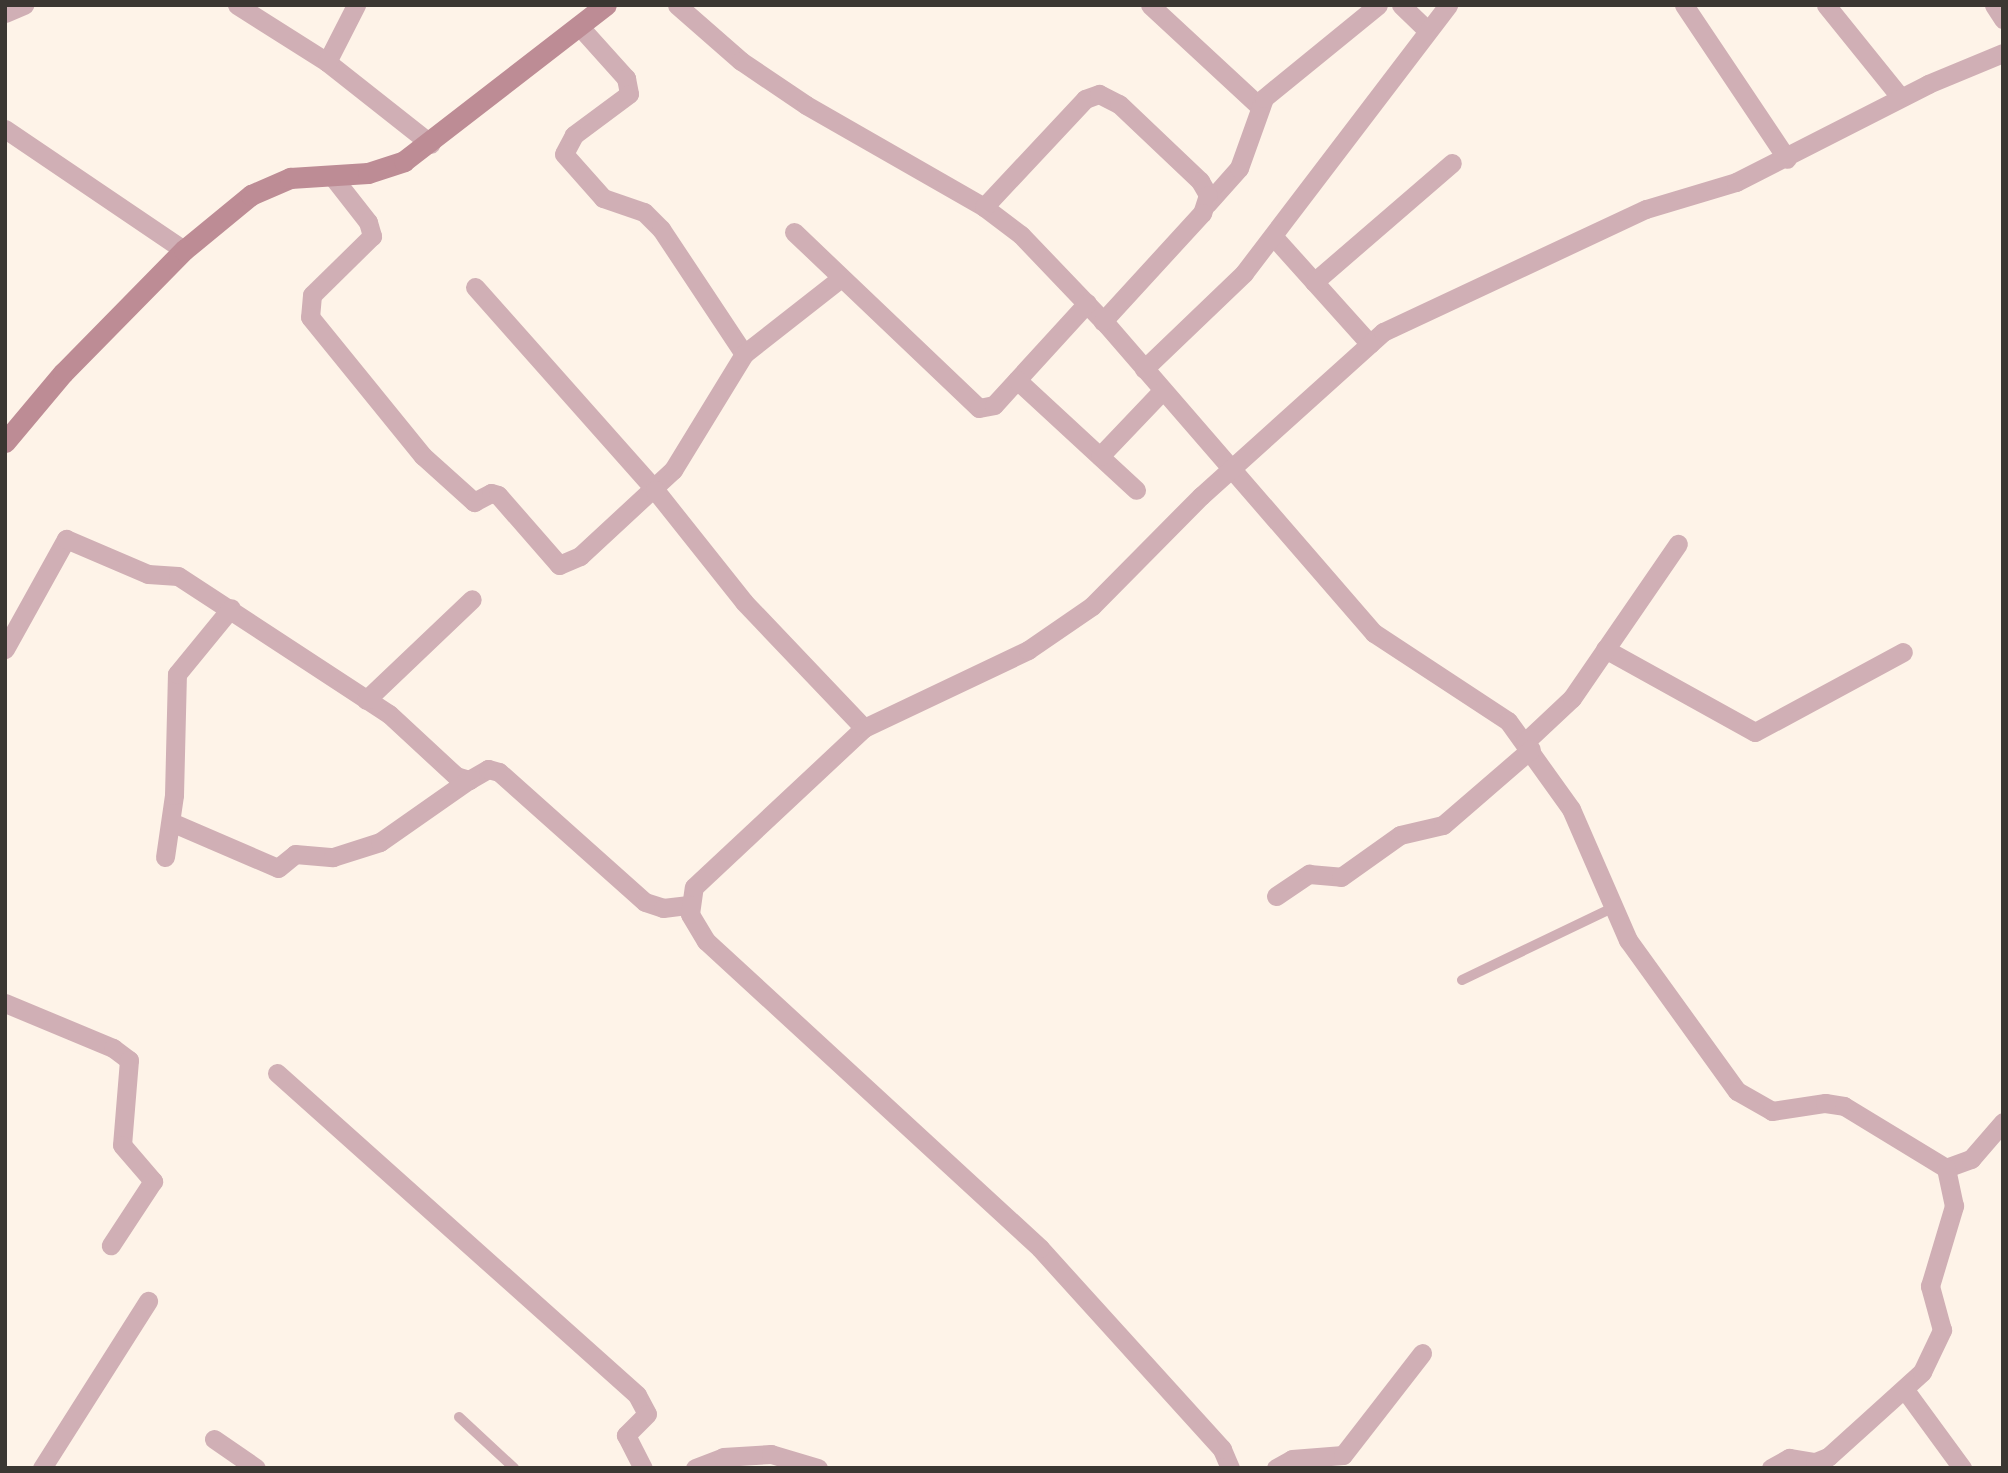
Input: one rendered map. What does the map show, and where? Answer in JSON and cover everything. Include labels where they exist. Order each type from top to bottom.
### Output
[{"type":"street","points":[[5,13],[18,12],[24,5]]},
{"type":"street","points":[[237,5],[327,62],[431,144]]},
{"type":"street","points":[[327,62],[356,5]]},
{"type":"street","points":[[677,5],[741,61],[806,105],[984,207],[1021,235],[1103,321],[1374,633],[1508,722],[1571,808],[1628,940],[1737,1091],[1752,1103],[1772,1111],[1825,1103],[1844,1106],[1946,1168],[1960,1166],[1996,1143],[2003,1122]]},
{"type":"street","points":[[1150,5],[1259,106]]},
{"type":"street","points":[[1103,321],[1239,168],[1259,106],[1275,87],[1378,5]]},
{"type":"street","points":[[1401,5],[1428,31]]},
{"type":"street","points":[[1144,369],[1244,273],[1448,5]]},
{"type":"street","points":[[1685,5],[1787,159]]},
{"type":"street","points":[[1826,5],[1900,98]]},
{"type":"street","points":[[1994,5],[2003,19]]},
{"type":"street","points":[[6,438],[63,373],[184,250],[274,183],[386,170],[431,144],[580,27],[598,8]]},
{"type":"street","points":[[580,27],[626,78],[629,94],[574,135],[564,154],[603,198],[644,212],[661,229],[744,354]]},
{"type":"street","points":[[1230,1468],[1222,1449],[1040,1248],[706,941],[693,923],[689,905],[694,887],[864,728],[917,707],[1070,623],[1231,469],[1397,323],[1646,209],[1736,182],[1787,159],[1900,98],[2003,53]]},
{"type":"street","points":[[984,207],[1085,99],[1099,94],[1119,104],[1200,181],[1207,204]]},
{"type":"street","points":[[5,129],[184,250]]},
{"type":"street","points":[[1314,282],[1452,163]]},
{"type":"street","points":[[332,176],[372,236],[312,295],[306,309],[423,456],[474,502],[491,493],[503,499],[559,565],[574,560],[655,490],[695,441],[744,354],[841,278]]},
{"type":"street","points":[[794,232],[972,406],[994,405],[1087,303]]},
{"type":"street","points":[[1273,236],[1370,344]]},
{"type":"street","points":[[475,287],[655,490],[744,602],[864,728]]},
{"type":"street","points":[[1017,380],[1136,490]]},
{"type":"street","points":[[1100,456],[1163,391]]},
{"type":"street","points":[[5,649],[66,539],[148,574],[189,580],[389,714],[456,776],[470,779]]},
{"type":"street","points":[[1276,896],[1309,874],[1350,872],[1400,835],[1443,825],[1528,746],[1559,712],[1678,544]]},
{"type":"street","points":[[366,701],[472,599]]},
{"type":"street","points":[[165,857],[171,822],[177,674],[231,608]]},
{"type":"street","points":[[1605,649],[1755,732],[1903,652]]},
{"type":"street","points":[[171,822],[278,868],[295,854],[333,857],[380,842],[488,769],[499,772],[639,898],[663,908],[689,905]]},
{"type":"street","points":[[5,1003],[113,1048],[129,1060],[122,1145],[153,1181],[111,1245]]},
{"type":"street","points":[[277,1073],[637,1395],[646,1414],[626,1435],[643,1468]]},
{"type":"street","points":[[1771,1468],[1789,1458],[1815,1462],[1828,1457],[1922,1372],[1942,1330],[1930,1286],[1954,1206],[1946,1168]]},
{"type":"street","points":[[42,1468],[148,1301]]},
{"type":"street","points":[[1276,1468],[1292,1459],[1343,1455],[1422,1353]]},
{"type":"street","points":[[1905,1390],[1962,1468]]},
{"type":"street","points":[[214,1439],[256,1468]]},
{"type":"street","points":[[695,1468],[723,1457],[771,1454],[818,1468]]},
{"type":"lane","points":[[1462,979],[1612,908]]},
{"type":"lane","points":[[459,1417],[514,1468]]}]
